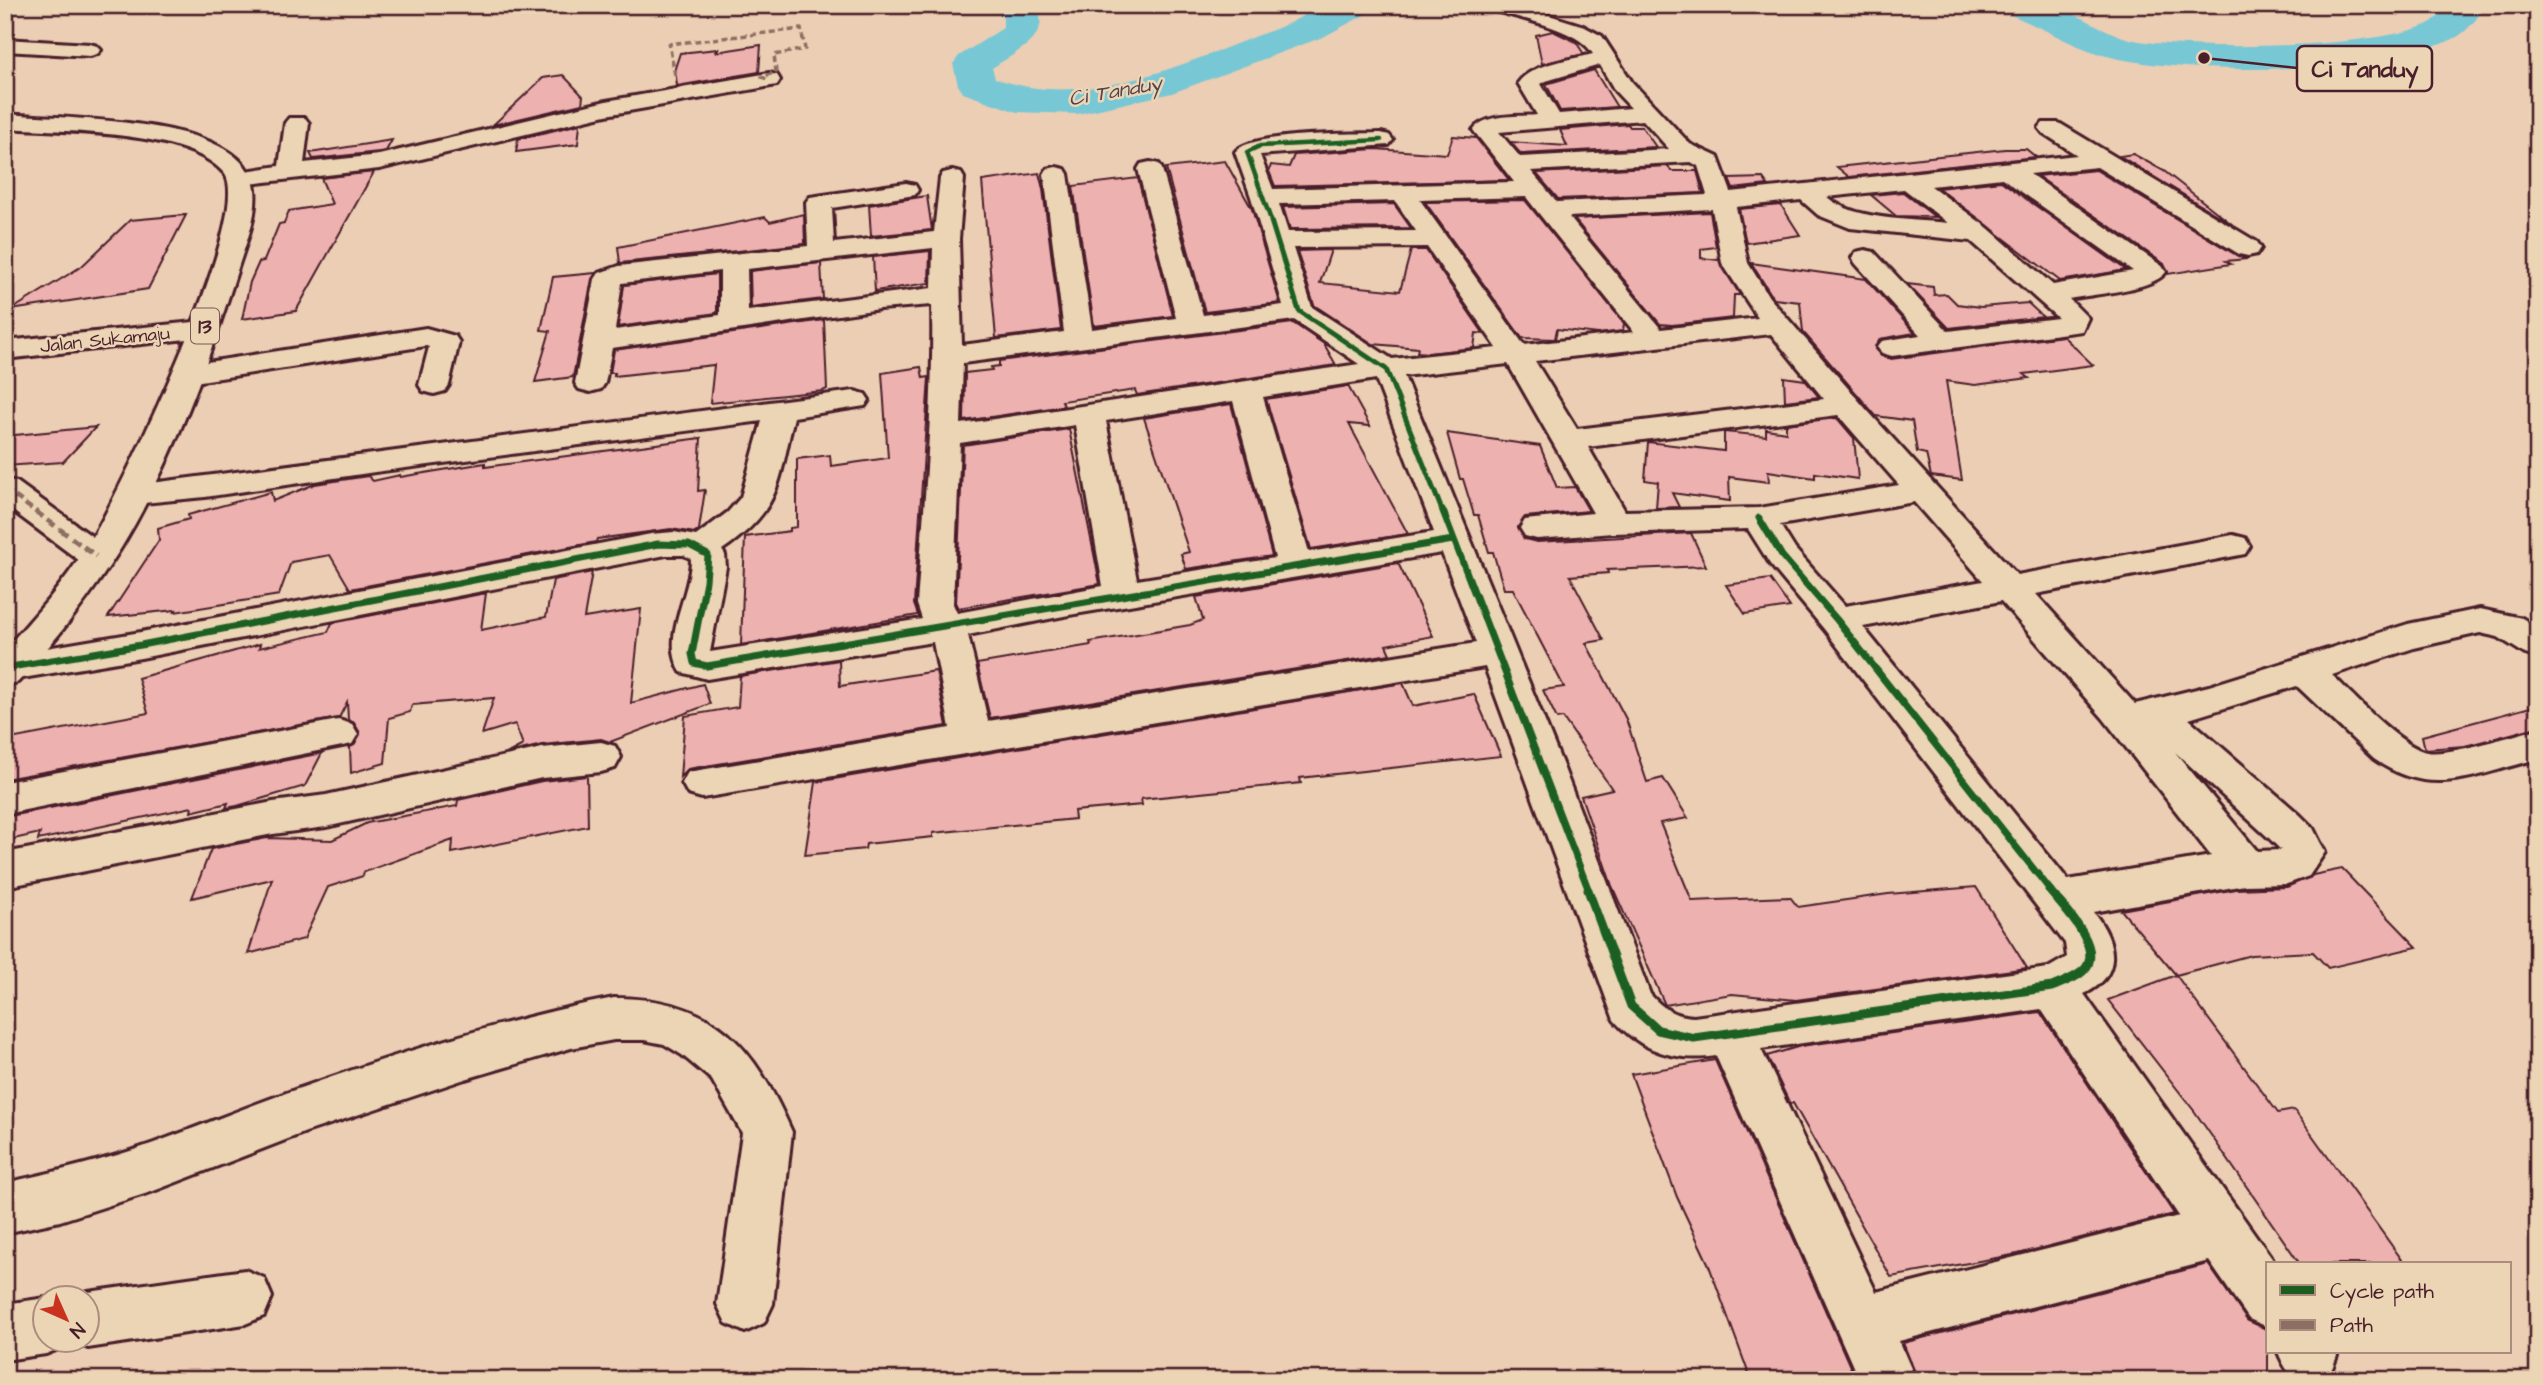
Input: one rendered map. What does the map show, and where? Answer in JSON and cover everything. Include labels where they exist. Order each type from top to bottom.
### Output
[{"type":"main road","points":[[1495,5],[1589,35],[1600,45],[1622,86],[1682,149],[1711,165],[1722,200],[1735,263],[1776,325],[2010,588],[2142,717],[2285,827],[2298,840],[2304,852],[2300,862],[2291,868],[2245,868],[2058,900]]},
{"type":"main road","points":[[5,45],[90,50]]},
{"type":"main road","points":[[1551,119],[1529,83],[1538,76],[1606,57]]},
{"type":"main road","points":[[5,121],[155,134],[214,154],[230,165],[240,178],[379,162],[606,108],[769,80]]},
{"type":"main road","points":[[1648,113],[1551,119],[1493,126],[1485,130],[1654,339]]},
{"type":"main road","points":[[290,174],[297,123]]},
{"type":"main road","points":[[2051,128],[2248,248]]},
{"type":"main road","points":[[1381,139],[1252,148],[1247,152],[1264,197],[1299,311],[1386,369],[1499,652],[1631,1006],[1657,1031],[1673,1037],[1694,1038],[2052,987],[2076,976],[2089,966],[2093,955],[2086,936],[1837,620],[1782,556],[1759,518]]},
{"type":"main road","points":[[1514,165],[1696,155]]},
{"type":"main road","points":[[1549,210],[1808,193],[2101,159]]},
{"type":"main road","points":[[1150,169],[1192,325]]},
{"type":"main road","points":[[2006,169],[2152,272],[2145,277],[2047,294]]},
{"type":"main road","points":[[1056,174],[1079,340]]},
{"type":"main road","name":"13","points":[[8,670],[80,583],[133,494],[188,374],[204,330],[239,221],[243,188],[240,178]]},
{"type":"main road","points":[[952,178],[946,239],[948,356],[945,436],[934,597],[937,613],[948,627],[972,737]]},
{"type":"main road","points":[[1892,347],[2072,325],[2074,318],[1979,234],[1909,181]]},
{"type":"main road","points":[[1264,197],[1531,189]]},
{"type":"main road","points":[[821,254],[819,202],[906,190]]},
{"type":"main road","points":[[1402,193],[1517,355],[1605,502],[1613,522]]},
{"type":"main road","points":[[1808,193],[1827,210],[1850,220],[1979,234]]},
{"type":"main road","points":[[590,383],[611,277],[695,264],[821,254],[946,239]]},
{"type":"main road","points":[[1277,240],[1434,239]]},
{"type":"main road","points":[[1865,258],[1941,341]]},
{"type":"main road","points":[[734,262],[734,321]]},
{"type":"main road","points":[[599,341],[946,295]]},
{"type":"main road","points":[[948,356],[1299,311]]},
{"type":"main road","points":[[945,436],[1386,369],[1776,325]]},
{"type":"main road","name":"Jalan Sukamaju","points":[[5,349],[204,330]]},
{"type":"main road","points":[[188,374],[426,337],[445,342],[435,385]]},
{"type":"main road","points":[[1246,392],[1295,566]]},
{"type":"main road","points":[[133,494],[205,487],[374,462],[854,400]]},
{"type":"main road","points":[[1568,440],[1846,405]]},
{"type":"main road","points":[[701,548],[745,517],[752,508],[758,497],[780,410]]},
{"type":"main road","points":[[1090,415],[1122,594]]},
{"type":"main road","points":[[5,489],[96,556]]},
{"type":"main road","points":[[1537,528],[1613,522],[1759,518],[1923,491]]},
{"type":"main road","points":[[8,670],[670,543],[701,548],[708,555],[710,567],[695,629],[691,659],[699,666],[948,627],[1122,594],[1454,541]]},
{"type":"main road","points":[[1837,620],[2233,547]]},
{"type":"main road","points":[[2142,717],[2212,699],[2407,638],[2480,621],[2509,626],[2538,645]]},
{"type":"main road","points":[[702,783],[1499,652]]},
{"type":"main road","points":[[2303,669],[2371,733],[2400,757],[2415,765],[2443,767],[2538,744]]},
{"type":"main road","points":[[2142,717],[2245,868]]},
{"type":"main road","points":[[5,798],[338,734]]},
{"type":"main road","points":[[5,870],[273,818],[326,811],[542,763],[601,757]]},
{"type":"main road","points":[[2052,987],[2266,1297]]},
{"type":"main road","points":[[5,1208],[60,1196],[151,1168],[302,1110],[465,1057],[570,1027],[614,1019],[644,1019],[675,1026],[699,1040],[729,1065],[750,1097],[767,1132],[745,1304]]},
{"type":"main road","points":[[1730,1034],[1888,1380]]},
{"type":"main road","points":[[1863,1323],[2219,1232]]},
{"type":"main road","points":[[102,1318],[245,1297]]},
{"type":"main road","points":[[5,1332],[32,1328]]},
{"type":"building","points":[[1553,31],[1576,42],[1584,54],[1542,64],[1536,35]]},
{"type":"building","points":[[761,45],[759,72],[677,86],[675,68],[680,53],[718,49],[716,52]]},
{"type":"building","points":[[1594,70],[1617,107],[1560,111],[1546,84]]},
{"type":"building","points":[[563,75],[583,96],[582,104],[493,125],[543,78]]},
{"type":"building","points":[[580,124],[578,144],[516,152],[518,139]]},
{"type":"building","points":[[1628,124],[1630,127],[1642,127],[1656,147],[1521,154],[1510,142],[1567,146],[1560,130]]},
{"type":"building","points":[[1453,136],[1476,138],[1509,180],[1275,186],[1269,171],[1271,165],[1289,167],[1294,155],[1375,149],[1447,154]]},
{"type":"building","points":[[392,140],[386,151],[313,159],[310,153]]},
{"type":"building","points":[[2026,149],[2036,157],[1849,177],[1837,167]]},
{"type":"building","points":[[2133,154],[2164,171],[2233,225],[2120,156]]},
{"type":"building","points":[[1225,161],[1252,209],[1280,303],[1205,312],[1166,168]]},
{"type":"building","points":[[1668,166],[1671,171],[1697,171],[1703,193],[1558,199],[1536,173]]},
{"type":"building","points":[[2096,170],[2247,259],[2168,274],[2164,264],[2037,176]]},
{"type":"building","points":[[374,172],[296,311],[242,319],[250,282],[259,262],[264,261],[279,224],[284,223],[289,211],[332,204],[321,178]]},
{"type":"building","points":[[1039,173],[1061,330],[996,338],[982,181]]},
{"type":"building","points":[[1138,178],[1173,316],[1094,326],[1073,186]]},
{"type":"building","points":[[1763,178],[1768,185],[1733,189],[1729,179]]},
{"type":"building","points":[[2001,181],[2126,270],[2060,281],[1938,188]]},
{"type":"building","points":[[1903,192],[1935,217],[1896,216],[1871,195]]},
{"type":"building","points":[[927,196],[932,230],[871,236],[869,205]]},
{"type":"building","points":[[1525,200],[1624,323],[1623,331],[1598,334],[1557,329],[1555,339],[1522,338],[1425,202]]},
{"type":"building","points":[[1394,204],[1411,228],[1290,229],[1283,207]]},
{"type":"building","points":[[1781,205],[1800,235],[1746,243],[1739,209]]},
{"type":"building","points":[[1710,212],[1716,247],[1701,249],[1701,258],[1719,260],[1740,295],[1734,295],[1733,318],[1672,325],[1660,324],[1574,219]]},
{"type":"building","points":[[804,214],[805,244],[620,263],[618,247],[765,217],[770,222]]},
{"type":"building","points":[[186,215],[148,289],[11,310],[82,266],[130,220]]},
{"type":"building","points":[[1331,250],[1320,283],[1400,291],[1411,250],[1426,250],[1484,334],[1476,333],[1474,348],[1428,353],[1417,352],[1418,348],[1373,344],[1314,305],[1297,251]]},
{"type":"building","points":[[930,251],[929,283],[875,291],[873,257]]},
{"type":"building","points":[[821,263],[823,299],[751,308],[750,271]]},
{"type":"building","points":[[1751,263],[1866,279],[1915,333],[1880,339],[1875,349],[1881,356],[1891,359],[2063,336],[2093,365],[2024,374],[2029,378],[1975,385],[1946,381],[1962,480],[1931,476],[1926,454],[1917,452],[1912,421],[1876,416],[1803,332],[1800,302],[1774,299]]},
{"type":"building","points":[[596,273],[592,279],[573,377],[535,382],[550,331],[541,330],[553,277]]},
{"type":"building","points":[[717,274],[717,313],[618,327],[624,285]]},
{"type":"building","points":[[1907,284],[1933,287],[1934,295],[1947,294],[1957,304],[1981,307],[2028,303],[2043,317],[1949,328]]},
{"type":"building","points":[[824,320],[827,389],[823,391],[710,403],[714,365],[614,376],[615,373],[610,373],[614,350]]},
{"type":"building","points":[[1293,323],[1324,344],[1336,365],[1137,395],[1135,390],[1062,401],[1064,406],[964,421],[965,373],[992,370],[991,367],[999,366],[999,361]]},
{"type":"building","points":[[921,367],[923,378],[929,377],[914,604],[918,615],[741,645],[745,537],[790,531],[790,528],[797,527],[797,459],[830,455],[831,466],[888,458],[882,373]]},
{"type":"building","points":[[1784,377],[1805,380],[1819,397],[1785,401]]},
{"type":"building","points":[[1348,386],[1370,426],[1349,424],[1408,534],[1311,549],[1266,399]]},
{"type":"building","points":[[1231,404],[1272,556],[1186,569],[1181,554],[1189,552],[1144,418]]},
{"type":"building","points":[[1837,418],[1854,438],[1858,479],[1815,473],[1815,478],[1768,471],[1769,482],[1729,477],[1730,501],[1672,493],[1679,507],[1656,508],[1658,482],[1645,480],[1648,442],[1724,451],[1724,432],[1766,436],[1766,429],[1786,432],[1786,424]]},
{"type":"building","points":[[96,427],[63,462],[5,466],[5,444],[15,435]]},
{"type":"building","points":[[1069,429],[1100,584],[958,608],[956,604],[963,445]]},
{"type":"building","points":[[1447,433],[1540,446],[1557,488],[1575,487],[1589,511],[1525,517],[1518,527],[1524,539],[1537,542],[1691,533],[1706,566],[1607,570],[1608,573],[1570,576],[1604,640],[1586,643],[1626,719],[1647,782],[1663,778],[1688,818],[1660,823],[1692,901],[1790,897],[1798,907],[1888,894],[1976,887],[2027,968],[1796,1000],[1732,994],[1665,1005],[1612,886],[1581,796],[1612,789],[1563,718],[1557,719],[1543,690],[1564,687],[1513,589],[1504,589],[1493,552],[1489,552],[1478,515],[1474,515],[1463,479],[1460,479]]},
{"type":"building","points":[[701,438],[698,491],[705,490],[699,530],[695,533],[671,529],[597,539],[596,542],[350,589],[330,555],[291,562],[279,595],[175,612],[176,610],[108,617],[159,540],[158,528],[189,519],[188,515],[271,492],[273,501],[315,484],[368,476],[373,481],[485,463],[485,467]]},
{"type":"building","points":[[1398,563],[1433,636],[1386,645],[1390,654],[990,718],[977,664],[1190,625],[1203,620],[1196,597]]},
{"type":"building","points":[[592,572],[584,618],[641,609],[631,703],[703,684],[710,704],[610,742],[601,739],[542,745],[508,753],[523,745],[515,724],[482,734],[494,698],[412,705],[410,712],[389,718],[385,763],[351,773],[350,747],[360,733],[354,723],[348,720],[347,702],[339,718],[5,779],[5,740],[148,713],[138,678],[260,644],[259,648],[328,632],[332,623],[486,593],[481,630],[546,617],[553,580]]},
{"type":"building","points":[[1770,579],[1790,607],[1745,614],[1726,585]]},
{"type":"building","points":[[839,660],[840,686],[936,671],[947,726],[688,769],[680,777],[685,716],[738,707],[740,676]]},
{"type":"building","points":[[1403,683],[1413,706],[1474,694],[1501,756],[1300,778],[1301,783],[1141,799],[1142,805],[1074,811],[1075,819],[933,833],[933,837],[866,844],[865,849],[805,855],[816,782]]},
{"type":"building","points":[[2538,705],[2538,727],[2465,746],[2425,749],[2422,736]]},
{"type":"building","points":[[322,753],[305,786],[237,806],[226,808],[228,803],[191,812],[192,807],[38,840],[40,833],[5,841],[5,817]]},
{"type":"building","points":[[587,776],[588,826],[452,853],[453,840],[364,872],[363,876],[328,887],[304,939],[248,954],[272,879],[192,898],[211,849],[267,838],[332,840],[367,823],[457,806],[458,800],[542,781]]},
{"type":"building","points":[[2342,869],[2417,947],[2328,968],[2313,952],[2251,955],[2176,975],[2121,910],[2236,889],[2287,887],[2313,875]]},
{"type":"building","points":[[2176,975],[2278,1113],[2294,1110],[2404,1262],[2299,1262],[2195,1112],[2108,1000]]},
{"type":"building","points":[[2040,1012],[2174,1214],[2018,1254],[1891,1277],[1793,1103],[1790,1104],[1767,1056],[1801,1046]]},
{"type":"building","points":[[1715,1060],[1856,1380],[1751,1380],[1708,1263],[1677,1197],[1631,1074]]},
{"type":"building","points":[[2208,1264],[2247,1320],[2266,1329],[2268,1380],[1918,1380],[1903,1343]]},
{"type":"waterway","name":"Ci Tanduy","points":[[1006,5],[1021,11],[1021,32],[972,64],[977,85],[1017,100],[1077,102],[1158,85],[1310,29],[1358,5]]},
{"type":"waterway","name":"Ci Tanduy","points":[[2015,5],[2114,47],[2141,53],[2228,57],[2331,53],[2417,40],[2442,31],[2469,5]]},
{"type":"marked path","points":[[675,75],[669,44],[801,29],[805,49],[774,55],[776,72],[762,77],[769,80]]},
{"type":"marked path","points":[[5,489],[96,556]]},
{"type":"cycle path","points":[[1381,140],[1260,146],[1247,152],[1264,197],[1299,311],[1386,369],[1392,382],[1543,766],[1631,1006],[1658,1030],[1674,1036],[1694,1038],[2052,987],[2085,970],[2090,957],[2086,936],[1837,620],[1782,556],[1759,518]]},
{"type":"cycle path","points":[[11,667],[141,645],[658,544],[689,545],[708,555],[706,581],[692,642],[694,663],[707,666],[1453,540]]},
{"type":"place","name":"Ci Tanduy","points":[[2204,58]]}]
